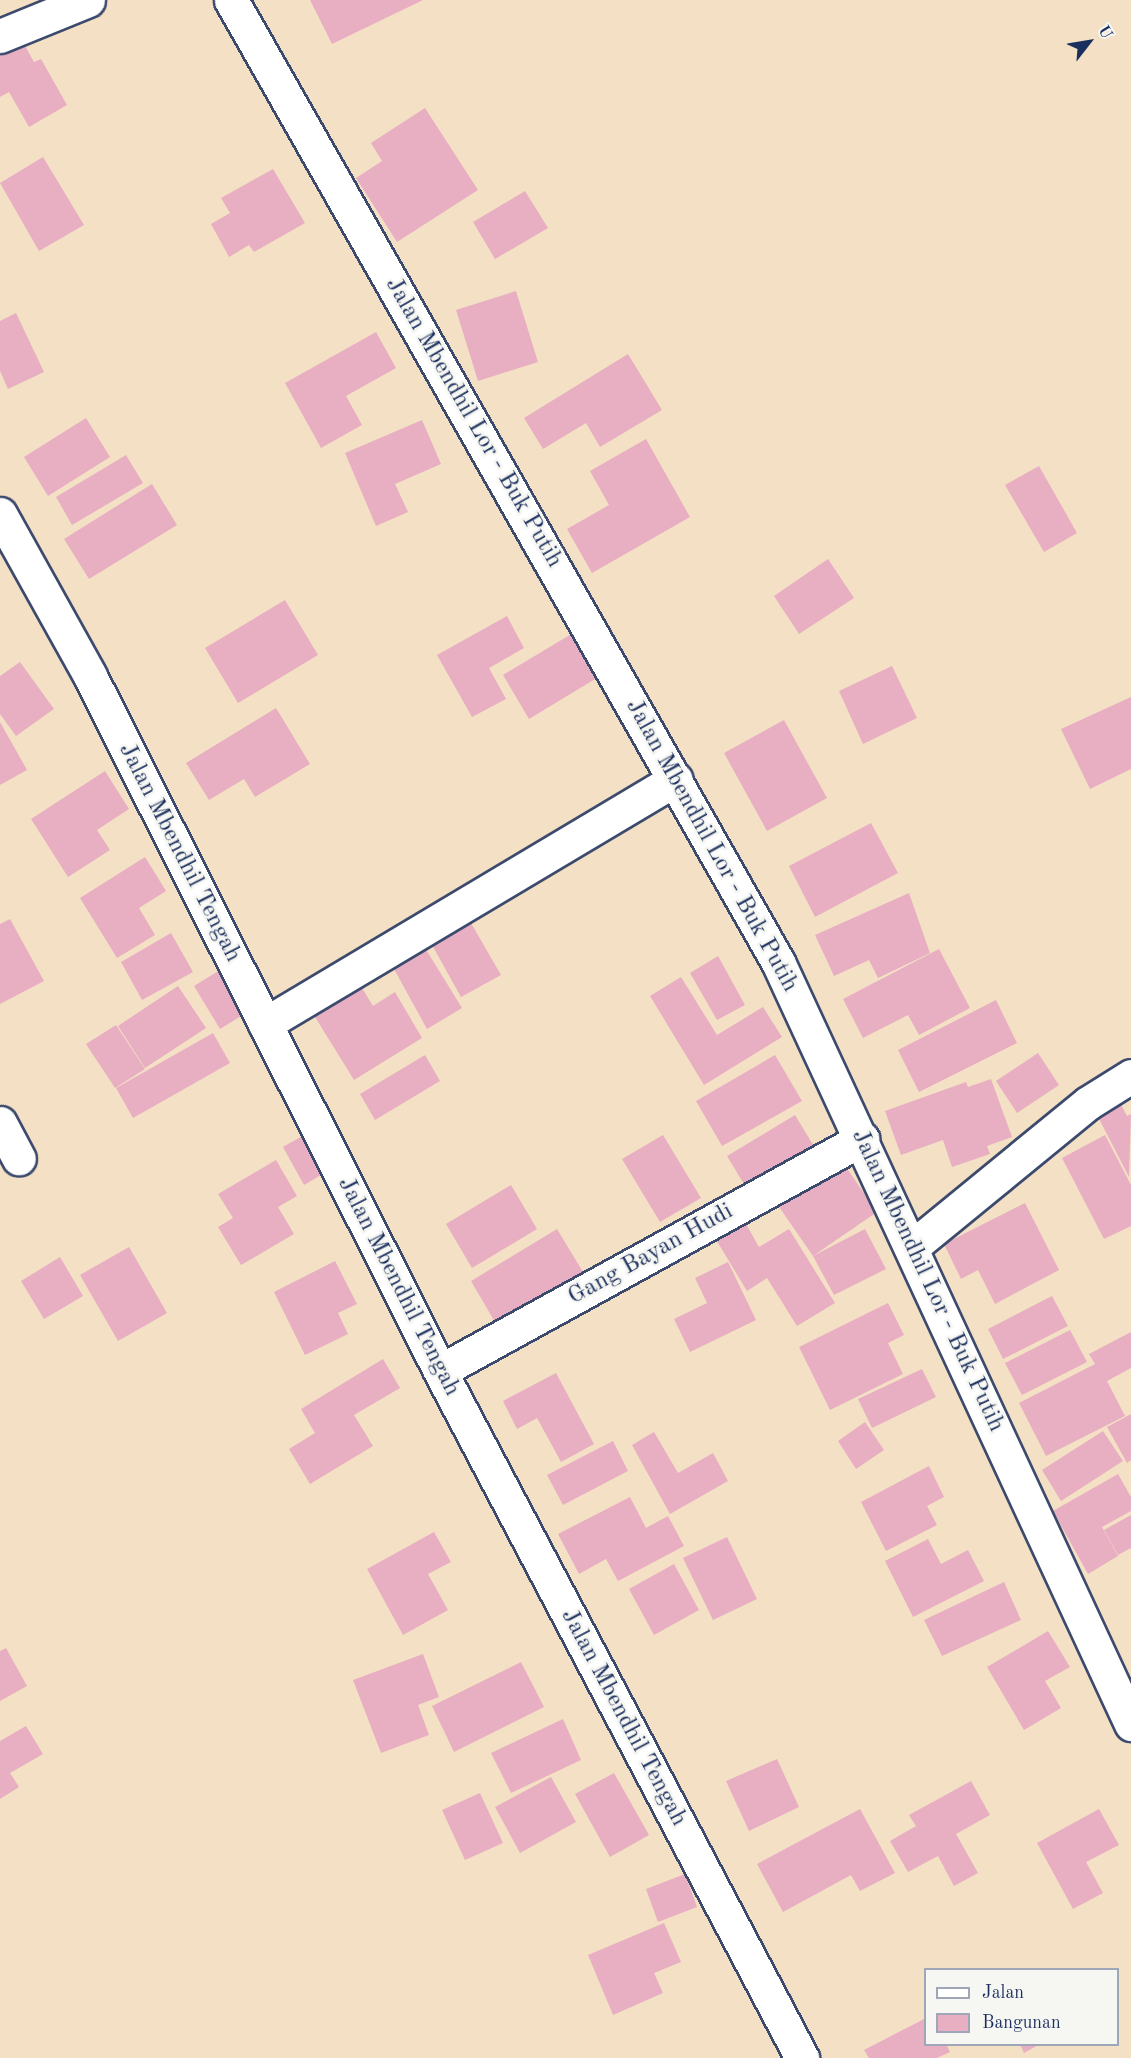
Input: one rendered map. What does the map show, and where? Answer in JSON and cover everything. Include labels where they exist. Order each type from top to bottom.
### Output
[{"type":"street","points":[[0,36],[88,0]]},
{"type":"street","name":"Jalan Mbendhil Lor - Buk Putih","points":[[231,0],[778,962],[862,1139],[1131,1724]]},
{"type":"street","name":"Jalan Mbendhil Tengah","points":[[0,514],[90,676],[440,1371],[802,2058]]},
{"type":"street","points":[[265,1024],[676,779]]},
{"type":"street","points":[[912,1247],[1088,1103],[1131,1076]]},
{"type":"street","points":[[0,1123],[19,1158]]},
{"type":"street","name":"Gang Bayan Hudi","points":[[440,1371],[862,1139]]},
{"type":"building","points":[[310,0],[423,0],[332,44]]},
{"type":"building","points":[[19,35],[34,62],[41,59],[67,105],[29,127],[9,92],[0,97],[0,46]]},
{"type":"building","points":[[425,108],[478,190],[397,242],[356,178],[382,161],[371,143]]},
{"type":"building","points":[[43,157],[84,225],[39,251],[0,183]]},
{"type":"building","points":[[273,169],[305,223],[254,252],[249,245],[229,257],[211,224],[230,213],[221,198]]},
{"type":"building","points":[[525,191],[548,228],[495,259],[473,222]]},
{"type":"building","points":[[516,291],[538,362],[478,381],[456,310]]},
{"type":"building","points":[[16,313],[44,372],[8,389],[0,371],[0,321]]},
{"type":"building","points":[[376,332],[396,368],[346,396],[362,425],[321,448],[285,383]]},
{"type":"building","points":[[628,354],[662,410],[600,447],[586,423],[543,449],[524,418]]},
{"type":"building","points":[[86,418],[110,457],[48,496],[24,457]]},
{"type":"building","points":[[422,420],[441,464],[395,484],[408,512],[376,526],[345,453]]},
{"type":"building","points":[[646,439],[690,517],[592,573],[567,529],[609,505],[590,471]]},
{"type":"building","points":[[126,455],[143,483],[72,525],[56,497]]},
{"type":"building","points":[[1039,466],[1077,533],[1044,552],[1005,485]]},
{"type":"building","points":[[152,484],[177,525],[89,579],[64,539]]},
{"type":"building","points":[[828,559],[854,598],[799,634],[774,596]]},
{"type":"building","points":[[285,600],[318,655],[238,703],[205,648]]},
{"type":"building","points":[[507,616],[524,648],[489,668],[506,699],[472,717],[437,655]]},
{"type":"building","points":[[583,627],[610,670],[529,719],[503,675]]},
{"type":"building","points":[[20,662],[54,709],[16,736],[0,714],[0,676]]},
{"type":"building","points":[[892,666],[917,718],[863,744],[839,691]]},
{"type":"building","points":[[1131,697],[1131,769],[1090,789],[1061,729]]},
{"type":"building","points":[[276,708],[310,764],[255,797],[244,779],[209,800],[186,763]]},
{"type":"building","points":[[784,720],[827,798],[767,831],[724,753]]},
{"type":"building","points":[[0,722],[27,770],[0,785]]},
{"type":"building","points":[[105,771],[129,809],[97,830],[110,850],[68,877],[31,819]]},
{"type":"building","points":[[871,823],[898,873],[815,917],[789,866]]},
{"type":"building","points":[[145,857],[166,891],[139,908],[155,935],[117,958],[80,898]]},
{"type":"building","points":[[909,893],[930,953],[878,978],[869,960],[834,976],[815,935]]},
{"type":"building","points":[[10,919],[44,981],[0,1004],[0,924]]},
{"type":"building","points":[[471,923],[501,975],[461,997],[432,945]]},
{"type":"building","points":[[171,933],[193,972],[142,1000],[121,962]]},
{"type":"building","points":[[425,948],[462,1008],[427,1029],[394,969]]},
{"type":"building","points":[[939,949],[970,1008],[919,1035],[908,1015],[863,1038],[843,999]]},
{"type":"building","points":[[718,956],[745,1005],[717,1020],[690,973]]},
{"type":"building","points":[[220,970],[246,1013],[220,1029],[194,986]]},
{"type":"building","points":[[354,975],[373,1006],[395,992],[422,1038],[354,1080],[307,1004]]},
{"type":"building","points":[[681,977],[717,1035],[763,1007],[782,1037],[704,1085],[650,996]]},
{"type":"building","points":[[178,986],[206,1028],[145,1068],[118,1026]]},
{"type":"building","points":[[996,1000],[1017,1043],[919,1092],[898,1050]]},
{"type":"building","points":[[116,1025],[145,1069],[115,1088],[86,1044]]},
{"type":"building","points":[[213,1033],[230,1063],[133,1118],[116,1088]]},
{"type":"building","points":[[1038,1053],[1059,1085],[1017,1113],[996,1081]]},
{"type":"building","points":[[425,1055],[440,1081],[375,1120],[360,1094]]},
{"type":"building","points":[[775,1055],[802,1101],[722,1146],[696,1101]]},
{"type":"building","points":[[991,1079],[1012,1137],[987,1146],[990,1154],[952,1167],[943,1140],[901,1155],[885,1111],[966,1082],[968,1087]]},
{"type":"building","points":[[1117,1097],[1127,1116],[1131,1114],[1129,1177],[1094,1109]]},
{"type":"building","points":[[795,1115],[818,1153],[750,1194],[727,1156]]},
{"type":"building","points":[[313,1130],[333,1168],[304,1185],[283,1147]]},
{"type":"building","points":[[663,1135],[701,1198],[660,1222],[622,1159]]},
{"type":"building","points":[[1105,1135],[1131,1185],[1131,1226],[1104,1239],[1062,1158]]},
{"type":"building","points":[[839,1157],[877,1212],[813,1256],[775,1201]]},
{"type":"building","points":[[276,1160],[297,1196],[278,1207],[294,1234],[241,1265],[218,1227],[233,1218],[218,1194]]},
{"type":"building","points":[[511,1185],[537,1229],[472,1268],[446,1224]]},
{"type":"building","points":[[1025,1203],[1059,1270],[995,1304],[978,1270],[961,1279],[944,1244]]},
{"type":"building","points":[[741,1215],[759,1247],[789,1229],[835,1303],[797,1326],[767,1278],[747,1291],[712,1233]]},
{"type":"building","points":[[557,1229],[589,1282],[502,1334],[471,1281]]},
{"type":"building","points":[[865,1229],[886,1269],[834,1295],[813,1256]]},
{"type":"building","points":[[129,1247],[167,1313],[118,1341],[80,1275]]},
{"type":"building","points":[[60,1257],[83,1296],[44,1319],[21,1281]]},
{"type":"building","points":[[335,1261],[357,1304],[338,1313],[348,1334],[305,1355],[274,1292]]},
{"type":"building","points":[[728,1262],[756,1320],[690,1352],[674,1319],[707,1303],[695,1278]]},
{"type":"building","points":[[1052,1296],[1068,1326],[1003,1359],[988,1329]]},
{"type":"building","points":[[888,1303],[904,1335],[888,1343],[903,1374],[830,1410],[799,1347]]},
{"type":"building","points":[[1070,1330],[1087,1362],[1022,1395],[1005,1363]]},
{"type":"building","points":[[1131,1332],[1131,1368],[1107,1381],[1125,1416],[1046,1456],[1019,1403],[1095,1364],[1089,1354]]},
{"type":"building","points":[[383,1359],[400,1388],[354,1415],[373,1446],[310,1484],[289,1449],[315,1433],[301,1409]]},
{"type":"building","points":[[922,1369],[936,1397],[872,1428],[858,1399]]},
{"type":"building","points":[[556,1373],[594,1444],[561,1462],[537,1418],[517,1429],[503,1401]]},
{"type":"building","points":[[1131,1414],[1131,1460],[1127,1463],[1107,1427]]},
{"type":"building","points":[[865,1422],[884,1450],[856,1469],[838,1441]]},
{"type":"building","points":[[1103,1431],[1123,1461],[1061,1501],[1042,1470]]},
{"type":"building","points":[[654,1432],[678,1473],[713,1453],[728,1481],[670,1514],[632,1445]]},
{"type":"building","points":[[613,1441],[628,1471],[563,1505],[547,1475]]},
{"type":"building","points":[[929,1466],[944,1497],[927,1506],[937,1525],[886,1551],[861,1502]]},
{"type":"building","points":[[1118,1474],[1131,1497],[1131,1511],[1102,1527],[1118,1556],[1088,1574],[1053,1511]]},
{"type":"building","points":[[630,1497],[646,1528],[668,1516],[684,1546],[618,1581],[606,1559],[579,1574],[558,1534]]},
{"type":"building","points":[[1131,1515],[1131,1548],[1118,1555],[1104,1530]]},
{"type":"building","points":[[434,1532],[451,1562],[428,1574],[448,1610],[403,1635],[367,1569]]},
{"type":"building","points":[[727,1537],[757,1599],[713,1620],[683,1558]]},
{"type":"building","points":[[928,1539],[941,1564],[968,1550],[984,1581],[913,1617],[885,1561]]},
{"type":"building","points":[[674,1564],[699,1610],[654,1635],[629,1589]]},
{"type":"building","points":[[1004,1582],[1021,1620],[942,1656],[924,1620]]},
{"type":"building","points":[[1048,1631],[1070,1667],[1045,1681],[1061,1708],[1024,1730],[987,1667]]},
{"type":"building","points":[[6,1648],[27,1686],[0,1701],[0,1651]]},
{"type":"building","points":[[423,1654],[439,1697],[418,1705],[429,1735],[381,1753],[353,1680]]},
{"type":"building","points":[[521,1662],[544,1707],[454,1752],[432,1706]]},
{"type":"building","points":[[563,1719],[581,1760],[511,1793],[491,1753]]},
{"type":"building","points":[[26,1726],[43,1754],[10,1773],[19,1787],[0,1799],[0,1741]]},
{"type":"building","points":[[777,1759],[799,1807],[749,1831],[726,1781]]},
{"type":"building","points":[[614,1773],[649,1835],[610,1857],[575,1794]]},
{"type":"building","points":[[551,1777],[576,1822],[520,1853],[495,1807]]},
{"type":"building","points":[[971,1781],[990,1815],[956,1834],[978,1873],[954,1886],[938,1856],[908,1872],[890,1841],[916,1826],[909,1815]]},
{"type":"building","points":[[480,1793],[503,1843],[465,1860],[442,1810]]},
{"type":"building","points":[[860,1809],[895,1873],[860,1891],[851,1875],[783,1912],[757,1864]]},
{"type":"building","points":[[1099,1809],[1119,1845],[1086,1862],[1103,1893],[1073,1909],[1037,1843]]},
{"type":"building","points":[[685,1874],[697,1907],[658,1922],[646,1889]]},
{"type":"building","points":[[664,1923],[681,1962],[654,1973],[663,1993],[613,2015],[588,1955]]},
{"type":"building","points":[[924,2019],[924,2046],[947,2046],[950,2052],[937,2058],[869,2058],[864,2050]]},
{"type":"building","points":[[1021,2046],[1036,2046],[1024,2053]]}]
